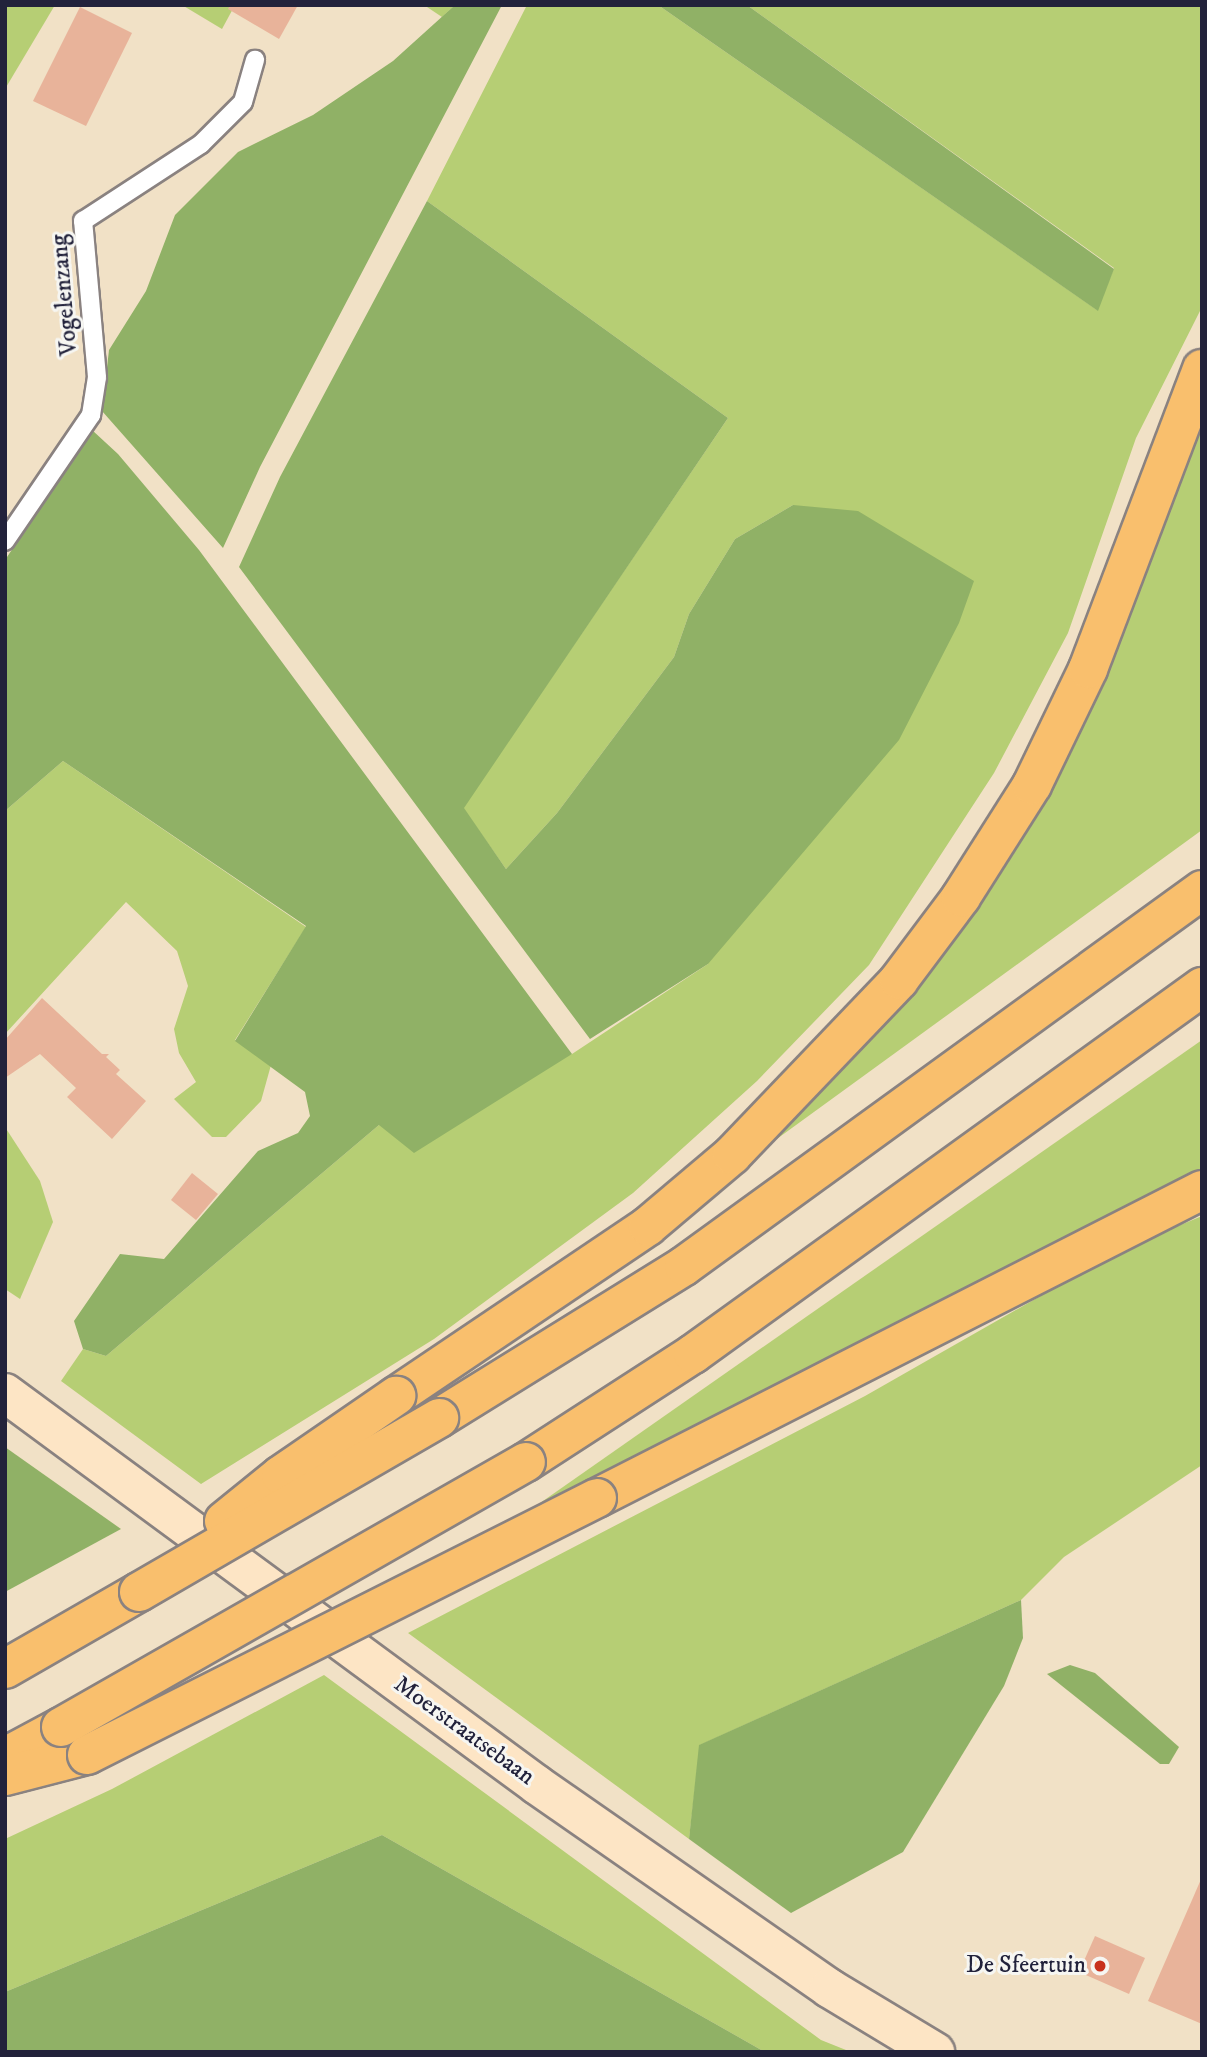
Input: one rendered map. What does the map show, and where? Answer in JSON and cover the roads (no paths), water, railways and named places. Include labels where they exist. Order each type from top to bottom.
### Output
[{"type":"highway","points":[[139,1592],[281,1475],[648,1226],[732,1155],[899,980],[961,897],[1038,774],[1088,669],[1202,369]]},
{"type":"highway","points":[[5,1670],[439,1418],[684,1266],[1202,890]]},
{"type":"highway","points":[[5,1757],[527,1462],[693,1354],[1202,987]]},
{"type":"highway","points":[[5,1776],[87,1755],[1202,1190]]},
{"type":"street","name":"Moerstraatsebaan","points":[[5,1393],[537,1785],[829,1988],[934,2052]]},
{"type":"lane","name":"Vogelenzang","points":[[5,541],[90,415],[96,377],[83,221],[201,144],[243,102],[256,60]]},
{"type":"place","name":"De Sfeertuin","points":[[1100,1966]]}]
